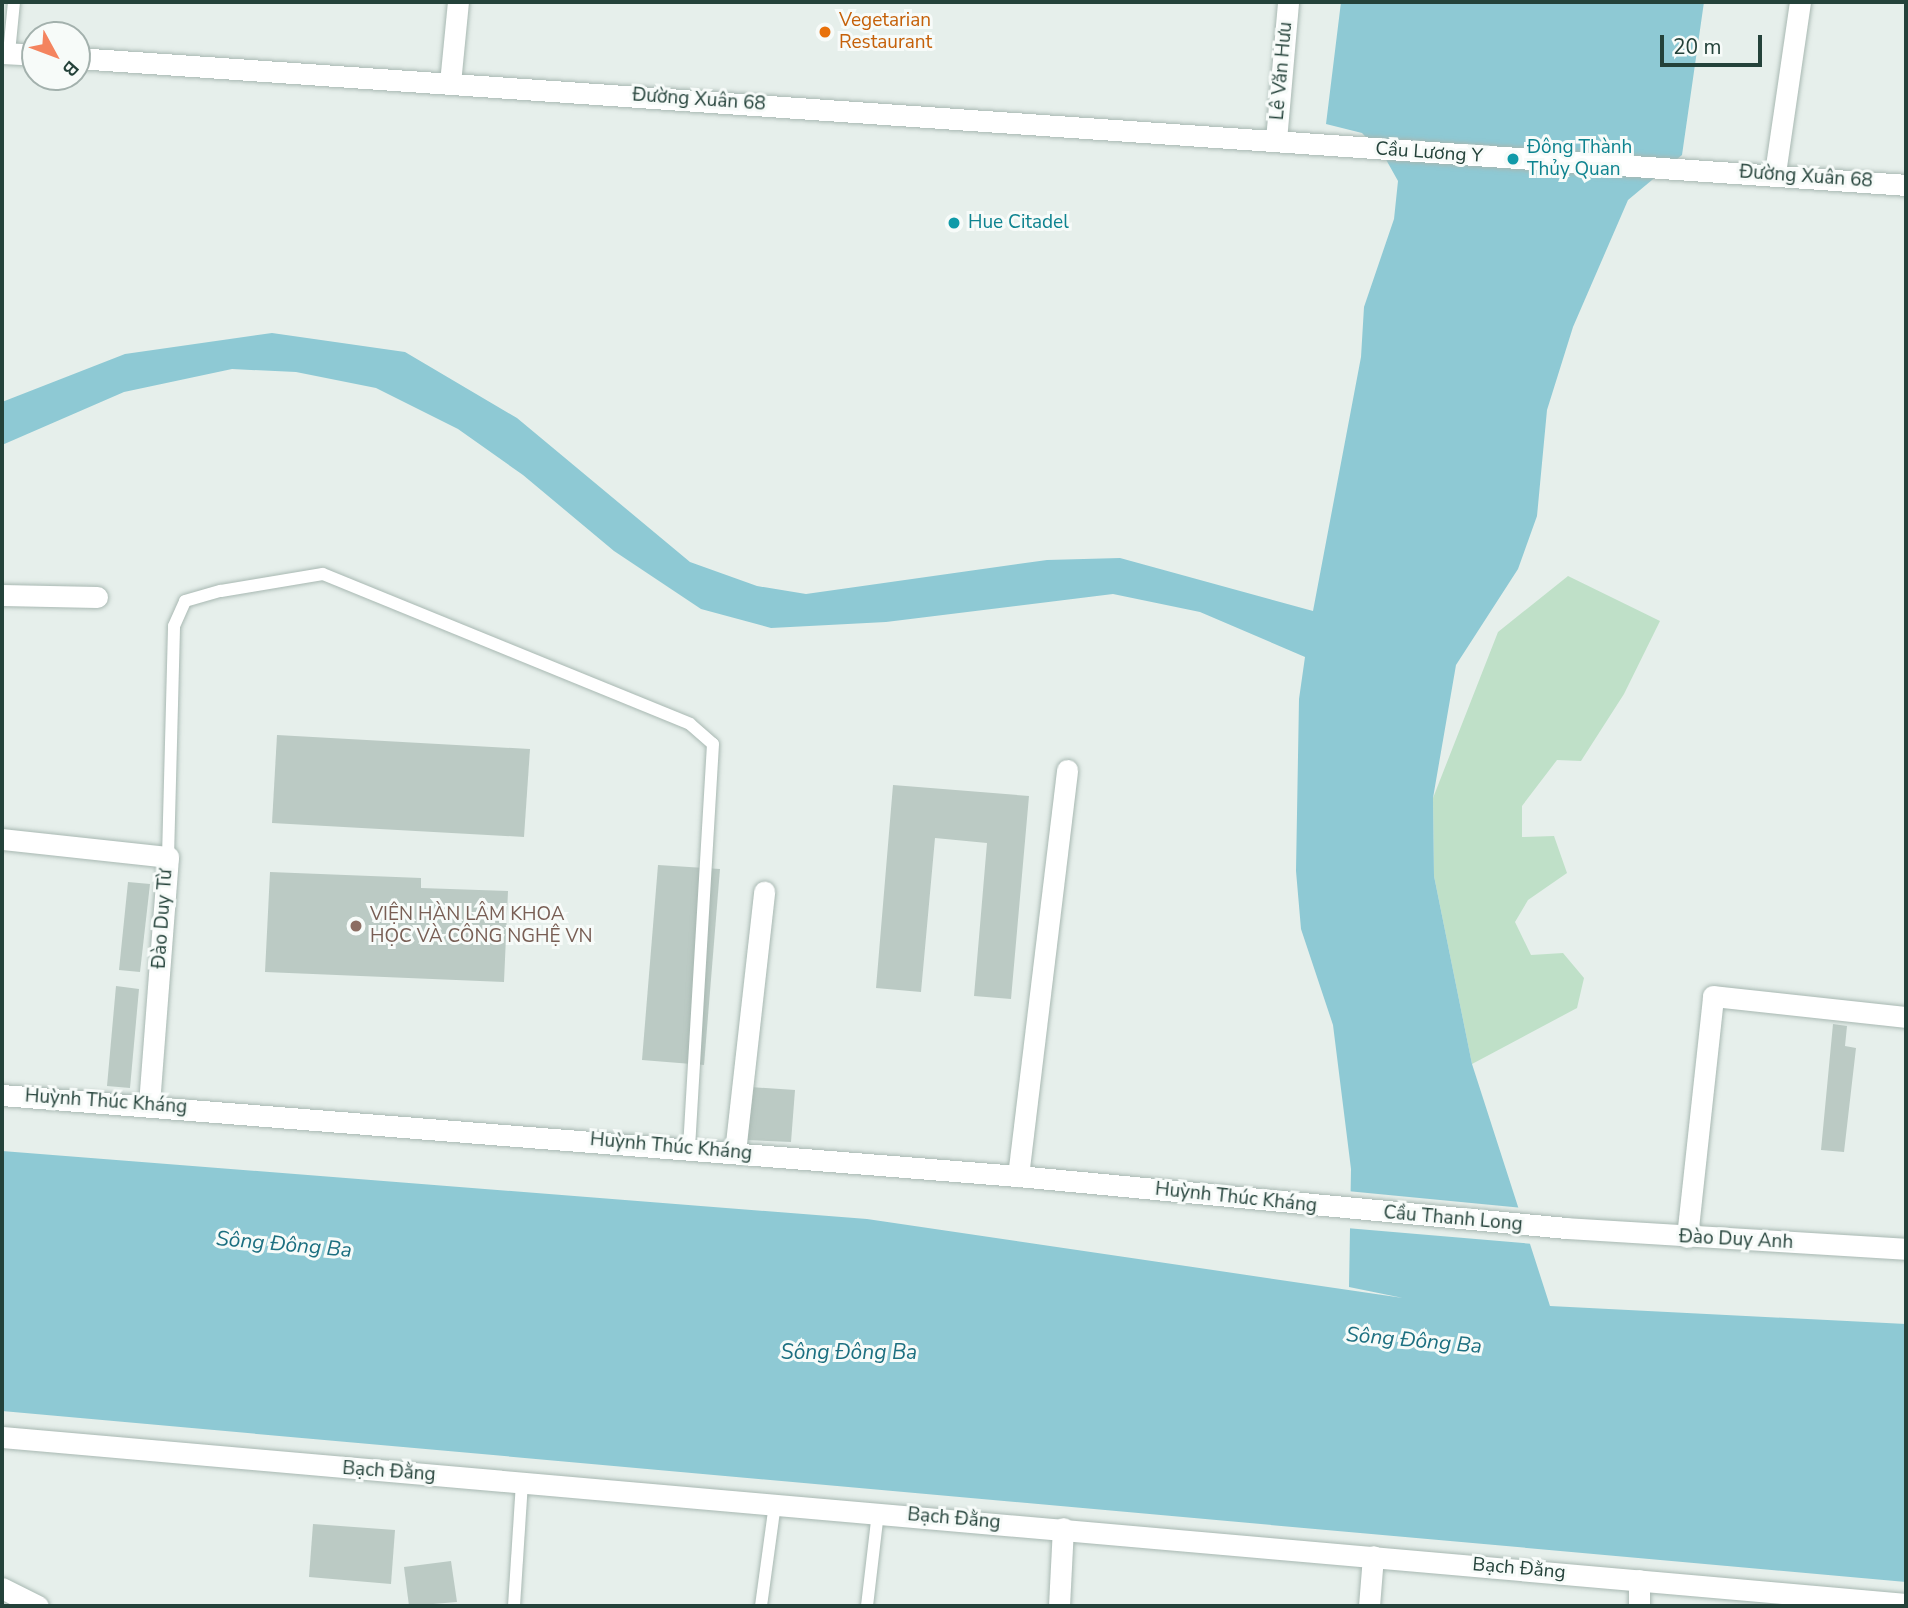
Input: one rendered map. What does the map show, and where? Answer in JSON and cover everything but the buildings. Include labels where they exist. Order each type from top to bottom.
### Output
[{"type":"street","points":[[450,83],[458,2]]},
{"type":"street","name":"Lê Văn Hưu","points":[[1276,140],[1288,2]]},
{"type":"street","points":[[1775,173],[1800,2]]},
{"type":"street","name":"Đường Xuân 68","points":[[91,59],[1276,140],[1321,146]]},
{"type":"street","name":"Cầu Lương Y","points":[[1321,146],[1705,171]]},
{"type":"street","name":"Đường Xuân 68","points":[[1705,171],[1775,173],[1906,185]]},
{"type":"street","points":[[2,594],[97,597]]},
{"type":"street","points":[[1018,1176],[1067,770]]},
{"type":"street","name":"Đào Duy Từ","points":[[2,839],[168,857],[149,1105]]},
{"type":"street","points":[[735,1152],[764,892]]},
{"type":"street","points":[[1687,1237],[1713,996],[1906,1017]]},
{"type":"street","name":"Huỳnh Thúc Kháng","points":[[2,1095],[1018,1176],[1340,1209]]},
{"type":"street","name":"Cầu Thanh Long","points":[[1340,1209],[1566,1228]]},
{"type":"street","name":"Đào Duy Anh","points":[[1566,1228],[1906,1249]]},
{"type":"street","name":"Bạch Đằng","points":[[2,1437],[1906,1604]]},
{"type":"street","points":[[1059,1606],[1063,1528]]},
{"type":"street","points":[[1369,1606],[1373,1556]]},
{"type":"street","points":[[1639,1580],[1639,1606]]},
{"type":"street","points":[[2,1588],[38,1606]]},
{"type":"lane","points":[[5,53],[14,2]]},
{"type":"lane","points":[[168,857],[174,626],[185,601],[209,594],[323,574],[690,724],[713,744],[689,1148]]},
{"type":"lane","points":[[514,1606],[522,1483]]},
{"type":"lane","points":[[761,1606],[775,1504]]},
{"type":"lane","points":[[867,1606],[878,1512]]},
{"type":"green space","points":[[1568,576],[1660,621],[1624,694],[1581,761],[1557,760],[1522,806],[1522,837],[1554,836],[1567,873],[1528,900],[1515,922],[1531,955],[1563,953],[1584,978],[1577,1008],[1472,1064],[1434,876],[1433,798],[1498,632]]},
{"type":"water","name":"Sông Đông Ba","points":[[1341,2],[1704,2],[1682,155],[1628,200],[1573,327],[1547,410],[1537,516],[1518,569],[1456,665],[1433,798],[1434,876],[1472,1064],[1550,1306],[1906,1324],[1906,1582],[2,1411],[2,1151],[867,1219],[1403,1298],[1349,1287],[1351,1169],[1333,1025],[1301,929],[1296,871],[1299,699],[1305,657],[1200,612],[1113,594],[886,622],[771,628],[701,609],[614,551],[523,475],[458,429],[376,388],[296,372],[232,369],[124,392],[2,445],[2,402],[125,354],[272,333],[405,352],[517,418],[690,562],[757,586],[806,594],[1047,560],[1120,558],[1313,611],[1361,357],[1364,307],[1394,219],[1398,181],[1384,156],[1362,133],[1326,124]]},
{"type":"pier","points":[[1347,1191],[1523,1208],[1534,1244],[1346,1228]]},
{"type":"place","name":"Vegetarian Restaurant","points":[[825,32]]},
{"type":"place","name":"Đông Thành Thủy Quan","points":[[1513,159]]},
{"type":"place","name":"Hue Citadel","points":[[954,223]]},
{"type":"place","name":"VIỆN HÀN LÂM KHOA HỌC VÀ CÔNG NGHỆ VN","points":[[356,926]]}]
